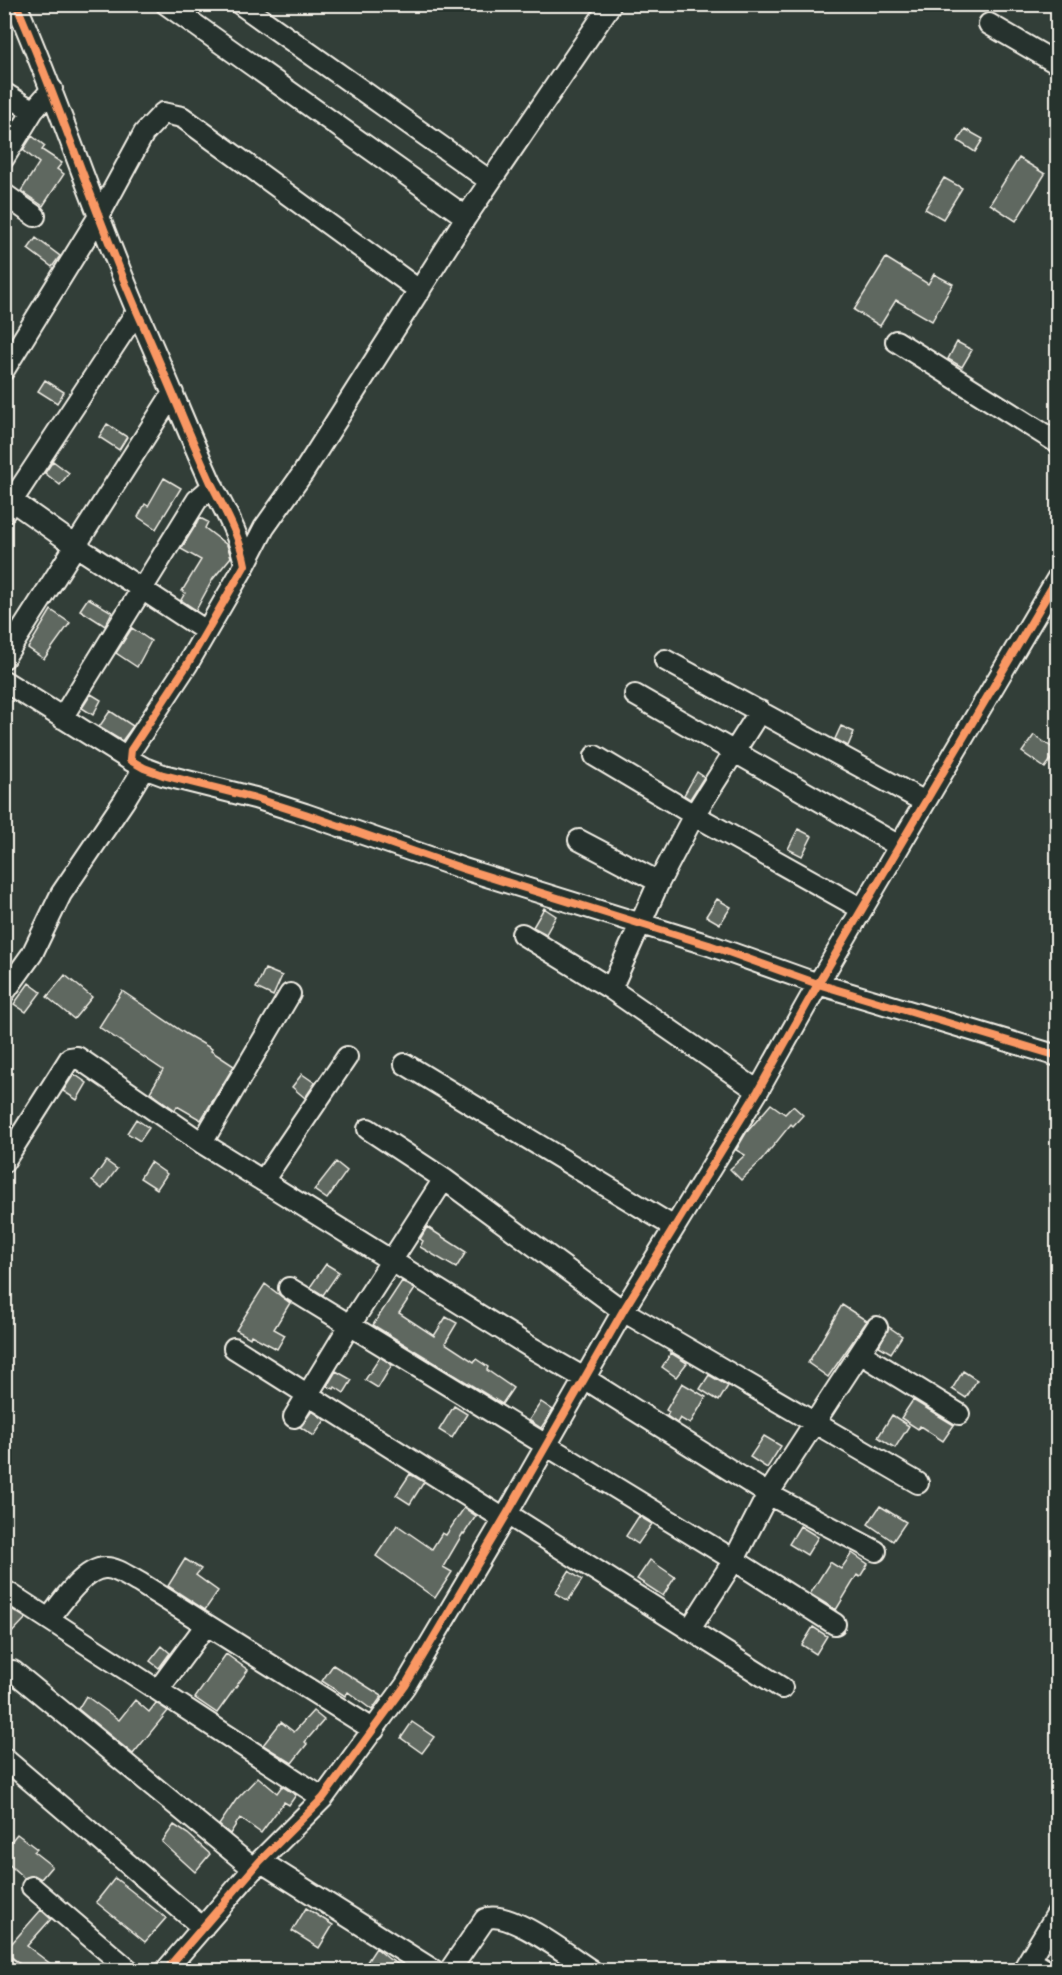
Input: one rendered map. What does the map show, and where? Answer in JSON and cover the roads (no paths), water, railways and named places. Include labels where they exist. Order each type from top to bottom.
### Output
[{"type":"street","points":[[4,13],[14,4],[52,89],[137,311],[213,486],[232,524],[243,552],[245,565]]},
{"type":"street","points":[[166,4],[466,217]]},
{"type":"street","points":[[240,4],[490,181]]},
{"type":"street","points":[[4,993],[32,954],[61,894],[124,801],[137,764],[131,750],[206,631],[264,528],[303,473],[466,217],[610,4]]},
{"type":"street","points":[[988,24],[1058,64]]},
{"type":"street","points":[[4,158],[33,111],[52,89]]},
{"type":"street","points":[[4,93],[33,111]]},
{"type":"street","points":[[4,370],[99,216],[144,133],[163,113],[182,117],[420,291]]},
{"type":"street","points":[[4,194],[35,216]]},
{"type":"street","points":[[137,311],[7,503],[206,631]]},
{"type":"street","points":[[896,341],[1058,443]]},
{"type":"street","points":[[4,658],[173,393]]},
{"type":"street","points":[[62,718],[197,500],[213,486]]},
{"type":"street","points":[[166,1971],[257,1865],[323,1798],[405,1686],[506,1516],[623,1311],[758,1091],[818,984],[1058,577]]},
{"type":"street","points":[[665,660],[925,802]]},
{"type":"street","points":[[4,681],[137,764],[255,798],[464,869],[709,945],[818,984],[1058,1056]]},
{"type":"street","points":[[634,694],[899,846]]},
{"type":"street","points":[[611,989],[659,882],[694,815],[760,711]]},
{"type":"street","points":[[594,756],[862,909]]},
{"type":"street","points":[[579,840],[659,882]]},
{"type":"street","points":[[522,934],[611,989],[758,1091]]},
{"type":"street","points":[[202,1143],[290,994]]},
{"type":"street","points":[[4,1162],[70,1058],[74,1056],[202,1143],[768,1494],[876,1551]]},
{"type":"street","points":[[263,1181],[348,1057]]},
{"type":"street","points":[[405,1064],[674,1227]]},
{"type":"street","points":[[368,1129],[444,1179],[623,1311],[918,1483]]},
{"type":"street","points":[[294,1417],[444,1179]]},
{"type":"street","points":[[289,1288],[835,1624]]},
{"type":"street","points":[[690,1629],[734,1560],[768,1494],[877,1327]]},
{"type":"street","points":[[234,1348],[307,1396],[690,1629],[782,1688]]},
{"type":"street","points":[[860,1353],[959,1414]]},
{"type":"street","points":[[49,1619],[69,1592],[96,1569],[106,1567],[140,1583],[374,1730]]},
{"type":"street","points":[[4,1590],[323,1798]]},
{"type":"street","points":[[158,1690],[206,1625]]},
{"type":"street","points":[[14,1671],[257,1865],[433,1971]]},
{"type":"street","points":[[4,1758],[203,1928]]},
{"type":"street","points":[[32,1887],[129,1971]]},
{"type":"street","points":[[1033,1967],[1058,1912]]},
{"type":"street","points":[[450,1971],[485,1918],[495,1916],[524,1927],[591,1971]]},
{"type":"street","points":[[4,1966],[10,1971]]}]
